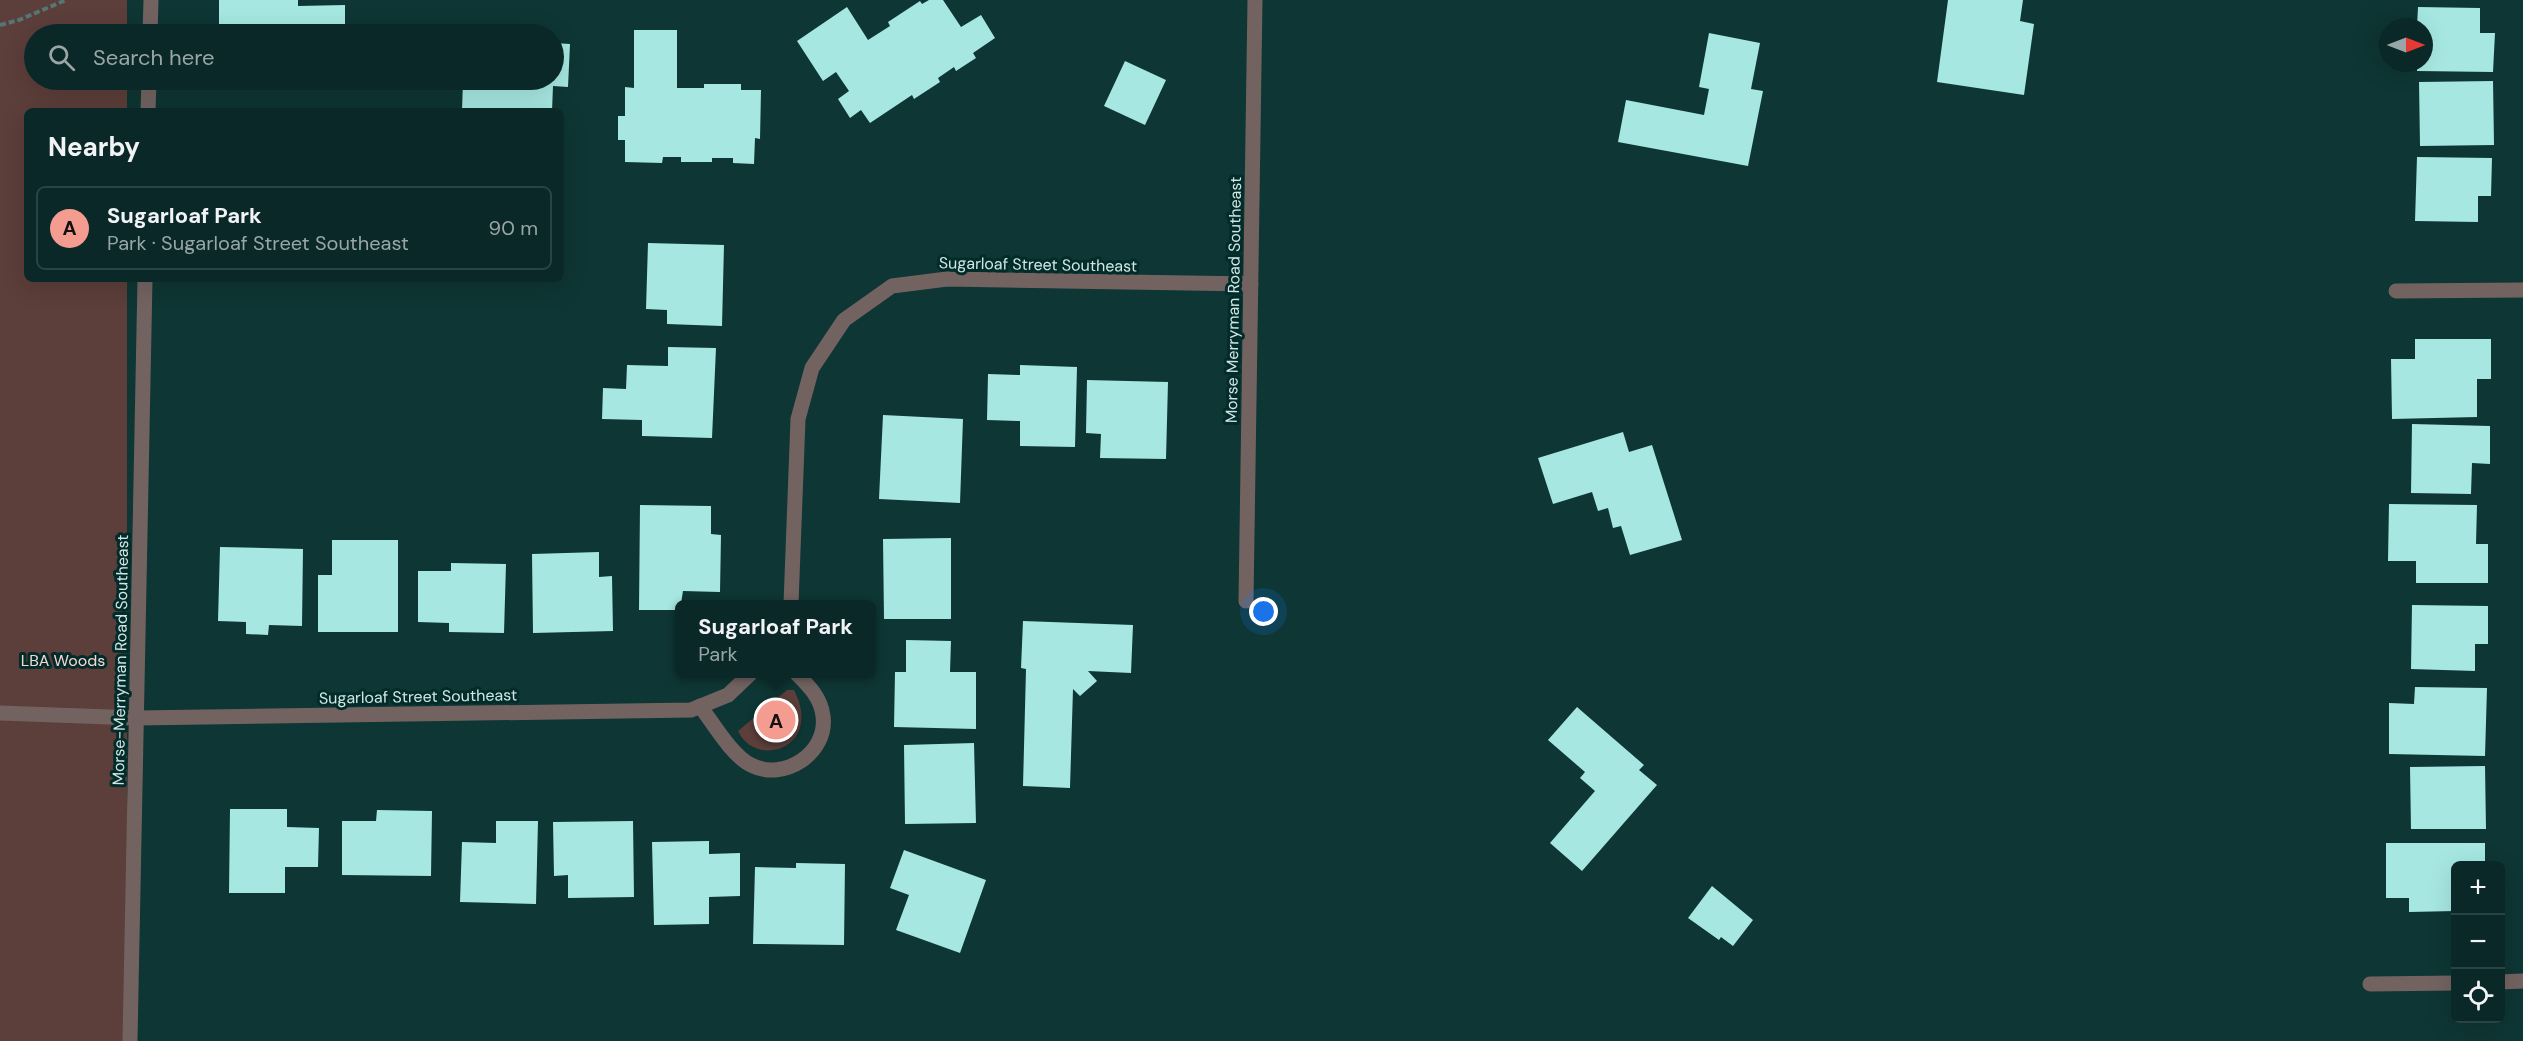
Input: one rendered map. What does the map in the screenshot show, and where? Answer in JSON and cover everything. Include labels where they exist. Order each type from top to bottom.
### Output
[{"type":"street","points":[[150,24],[151,0]]},
{"type":"street","name":"Morse Merryman Road Southeast","points":[[1246,601],[1255,0]]},
{"type":"street","points":[[148,108],[149,90]]},
{"type":"street","name":"Sugarloaf Street Southeast","points":[[791,600],[798,419],[812,368],[844,320],[892,286],[946,279],[1251,284]]},
{"type":"street","name":"Morse-Merryman Road Southeast","points":[[130,1041],[145,282]]},
{"type":"street","points":[[2396,291],[2523,290]]},
{"type":"street","name":"Sugarloaf Street Southeast","points":[[0,713],[136,718],[691,710],[728,695],[746,678]]},
{"type":"street","points":[[700,706],[737,755],[751,765],[768,770],[785,769],[801,762],[813,750],[821,735],[823,717],[819,700],[801,678]]},
{"type":"street","points":[[2505,982],[2523,981]]},
{"type":"street","points":[[2370,984],[2451,983]]},
{"type":"path","points":[[0,25],[19,20],[66,0]]},
{"type":"green space","name":"LBA Woods","points":[[0,0],[127,0],[127,24],[24,24],[24,90],[127,90],[127,108],[24,108],[24,282],[127,282],[127,1041],[0,1041]]},
{"type":"green space","points":[[787,690],[794,690],[801,710],[800,727],[794,739],[784,747],[771,750],[758,749],[747,743],[738,731]]},
{"type":"building","points":[[219,0],[298,0],[298,6],[345,5],[345,24],[219,24]]},
{"type":"building","points":[[929,0],[943,0],[961,27],[981,15],[995,38],[973,53],[976,58],[956,71],[954,67],[938,78],[940,82],[914,99],[912,95],[870,123],[861,110],[850,118],[838,99],[849,91],[836,72],[823,81],[797,41],[847,7],[868,40],[890,26],[888,22],[920,1],[922,4]]},
{"type":"building","points":[[1948,0],[2023,0],[2020,21],[2034,24],[2024,95],[1937,82]]},
{"type":"building","points":[[2418,7],[2480,8],[2480,33],[2495,33],[2493,72],[2433,71],[2433,18],[2417,18]]},
{"type":"building","points":[[634,30],[677,30],[677,88],[704,88],[704,84],[741,84],[741,90],[761,90],[760,139],[755,138],[754,164],[733,163],[733,158],[712,158],[712,162],[681,162],[681,157],[663,157],[662,163],[625,162],[625,140],[618,140],[618,116],[625,116],[625,87],[634,88]]},
{"type":"building","points":[[1709,33],[1760,43],[1751,89],[1763,91],[1748,166],[1618,142],[1626,100],[1704,115],[1709,89],[1699,87]]},
{"type":"building","points":[[564,44],[570,44],[568,87],[564,87]]},
{"type":"building","points":[[1125,61],[1166,80],[1145,125],[1104,106]]},
{"type":"building","points":[[2493,81],[2494,145],[2420,146],[2419,82]]},
{"type":"building","points":[[463,90],[553,90],[552,108],[462,108]]},
{"type":"building","points":[[2417,157],[2492,158],[2491,196],[2478,196],[2478,222],[2415,221]]},
{"type":"building","points":[[648,243],[724,245],[722,326],[667,324],[667,310],[646,309]]},
{"type":"building","points":[[2415,339],[2491,339],[2491,379],[2477,379],[2477,417],[2392,419],[2391,359],[2415,359]]},
{"type":"building","points":[[668,347],[716,348],[712,438],[642,436],[642,420],[602,419],[603,388],[626,389],[627,365],[668,366]]},
{"type":"building","points":[[1020,365],[1077,367],[1075,447],[1020,446],[1020,421],[987,420],[988,374],[1020,375]]},
{"type":"building","points":[[1087,380],[1168,382],[1166,459],[1100,458],[1101,434],[1086,433]]},
{"type":"building","points":[[883,415],[963,419],[960,503],[879,499]]},
{"type":"building","points":[[2412,424],[2490,426],[2490,464],[2472,463],[2471,494],[2411,493]]},
{"type":"building","points":[[1623,432],[1629,452],[1652,445],[1682,540],[1630,555],[1621,526],[1613,528],[1608,508],[1598,511],[1592,492],[1553,504],[1538,458]]},
{"type":"building","points":[[2389,504],[2477,505],[2476,544],[2488,544],[2488,583],[2416,583],[2416,561],[2388,561]]},
{"type":"building","points":[[640,505],[711,506],[711,534],[721,535],[720,592],[683,591],[682,600],[675,600],[675,610],[639,610]]},
{"type":"building","points":[[951,538],[951,619],[884,619],[883,539]]},
{"type":"building","points":[[332,540],[398,540],[398,632],[318,632],[318,575],[332,575]]},
{"type":"building","points":[[220,547],[303,549],[302,626],[269,625],[268,635],[246,634],[246,622],[218,621]]},
{"type":"building","points":[[599,552],[599,577],[612,576],[613,631],[533,633],[532,554]]},
{"type":"building","points":[[451,563],[506,564],[504,633],[449,632],[449,623],[418,622],[418,571],[451,571]]},
{"type":"building","points":[[2412,605],[2488,606],[2488,644],[2475,644],[2475,671],[2411,669]]},
{"type":"building","points":[[1023,621],[1133,625],[1131,673],[1088,671],[1097,681],[1080,696],[1073,689],[1070,788],[1023,786],[1026,669],[1021,668]]},
{"type":"building","points":[[906,640],[951,641],[950,672],[976,672],[976,729],[894,727],[895,672],[906,672]]},
{"type":"building","points":[[2415,687],[2487,688],[2485,756],[2389,754],[2389,703],[2414,704]]},
{"type":"building","points":[[1577,707],[1644,765],[1639,770],[1657,785],[1582,871],[1550,843],[1595,791],[1580,778],[1585,772],[1548,740]]},
{"type":"building","points":[[974,743],[976,823],[905,824],[904,745]]},
{"type":"building","points":[[2485,766],[2486,829],[2411,829],[2410,767]]},
{"type":"building","points":[[230,809],[287,809],[287,827],[319,828],[318,867],[285,867],[285,893],[229,893]]},
{"type":"building","points":[[377,810],[432,811],[431,876],[342,875],[342,821],[376,821]]},
{"type":"building","points":[[496,821],[538,821],[536,904],[460,902],[462,842],[496,843]]},
{"type":"building","points":[[633,821],[634,897],[568,898],[568,875],[554,876],[553,822]]},
{"type":"building","points":[[709,841],[709,854],[740,853],[740,896],[709,897],[709,924],[654,925],[652,842]]},
{"type":"building","points":[[2386,843],[2485,843],[2485,861],[2451,861],[2451,911],[2409,912],[2409,898],[2386,898]]},
{"type":"building","points":[[904,850],[986,880],[960,953],[896,930],[909,895],[890,888]]},
{"type":"building","points":[[796,863],[845,864],[844,945],[753,944],[755,867],[796,868]]},
{"type":"building","points":[[1712,886],[1753,920],[1733,946],[1721,937],[1719,940],[1688,918]]},
{"type":"place","name":"Sugarloaf Park","points":[[776,720]]}]
